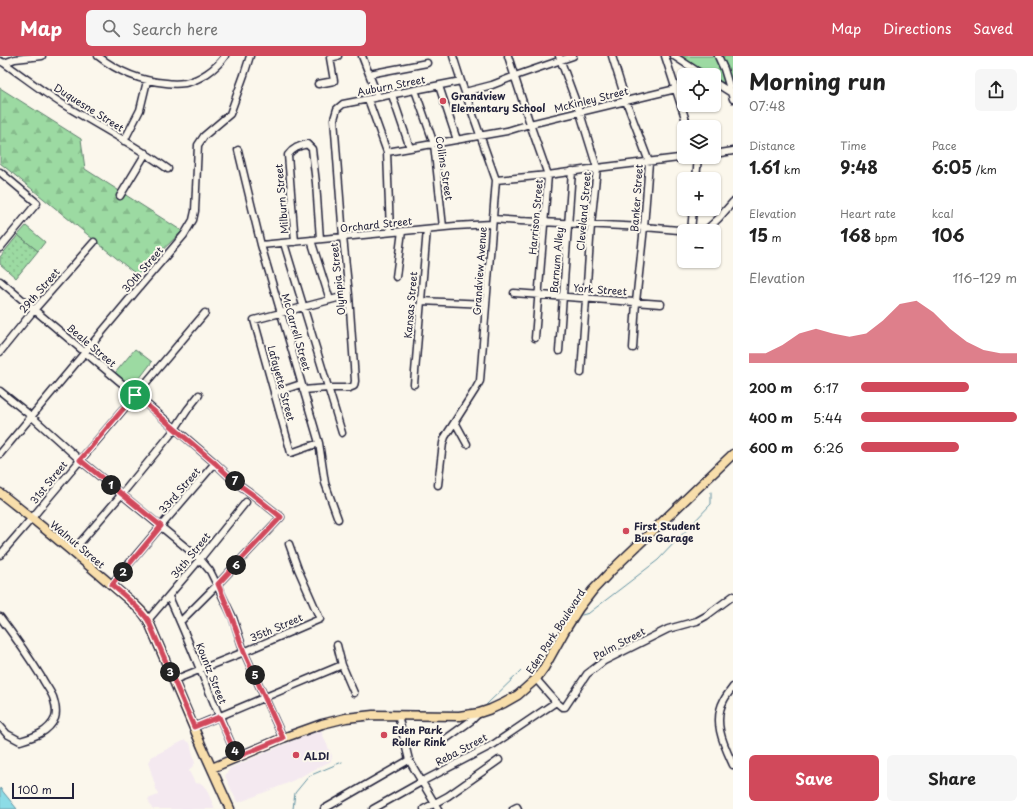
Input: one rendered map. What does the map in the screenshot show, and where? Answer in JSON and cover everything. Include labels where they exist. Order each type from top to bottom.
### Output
[{"type":"main road","name":"Eden Park Boulevard","points":[[212,768],[283,738],[322,724],[346,718],[373,715],[459,716],[491,709],[511,699],[536,680],[579,608],[593,590],[733,454]]},
{"type":"main road","name":"Walnut Street","points":[[0,494],[32,518],[143,613],[148,620],[230,809]]},
{"type":"street","points":[[2,62],[6,56]]},
{"type":"street","points":[[2,62],[42,56]]},
{"type":"street","points":[[98,56],[106,63],[128,74],[147,80],[175,84],[185,83],[208,73],[221,62],[225,56]]},
{"type":"street","name":"30th Street","points":[[0,454],[84,352],[184,235],[193,220],[195,211],[198,145],[204,136],[230,114],[250,56]]},
{"type":"street","points":[[318,84],[334,81],[330,58],[338,56]]},
{"type":"street","points":[[362,56],[378,97]]},
{"type":"street","name":"Grandview Avenue","points":[[438,485],[445,437],[480,381],[496,180],[453,56]]},
{"type":"street","name":"Harrison Street","points":[[508,56],[548,175],[534,338]]},
{"type":"street","points":[[465,92],[492,85],[560,58],[573,56]]},
{"type":"street","name":"Banker Street","points":[[612,56],[626,101],[649,162],[633,348]]},
{"type":"street","points":[[665,56],[686,120]]},
{"type":"street","points":[[674,56],[692,68]]},
{"type":"street","points":[[718,56],[733,95]]},
{"type":"street","name":"Cleveland Street","points":[[560,58],[580,113],[597,168],[591,225],[581,373]]},
{"type":"street","name":"Duquesne Street","points":[[2,62],[62,104],[146,153],[168,169]]},
{"type":"street","points":[[369,74],[427,63]]},
{"type":"street","points":[[124,141],[140,110],[147,80]]},
{"type":"street","name":"Auburn Street","points":[[334,119],[337,109],[343,104],[461,81]]},
{"type":"street","points":[[440,86],[457,140]]},
{"type":"street","points":[[721,87],[733,95]]},
{"type":"street","name":"McKinley Street","points":[[387,152],[507,131],[530,124],[675,89]]},
{"type":"street","name":"Collins Street","points":[[415,90],[434,144],[443,227]]},
{"type":"street","points":[[392,95],[410,148]]},
{"type":"street","points":[[368,99],[387,152],[390,232]]},
{"type":"street","name":"Olympia Street","points":[[274,393],[302,387],[349,388],[354,386],[355,381],[349,295],[334,119]]},
{"type":"street","name":"Milburn Street","points":[[295,242],[288,155],[291,150],[307,144],[312,149],[320,239]]},
{"type":"street","name":"McCarrell Street","points":[[238,150],[261,245],[318,443],[325,483],[338,519]]},
{"type":"street","points":[[721,153],[733,151]]},
{"type":"street","points":[[120,196],[146,153]]},
{"type":"street","points":[[496,180],[548,175],[677,158]]},
{"type":"street","name":"Barnum Alley","points":[[559,351],[572,171]]},
{"type":"street","points":[[0,172],[37,204],[0,248]]},
{"type":"street","points":[[713,224],[733,202]]},
{"type":"street","name":"Orchard Street","points":[[261,245],[493,222],[544,222],[677,230]]},
{"type":"street","name":"Kansas Street","points":[[414,384],[427,229]]},
{"type":"street","points":[[396,277],[402,231]]},
{"type":"street","points":[[311,240],[330,300]]},
{"type":"street","name":"29th Street","points":[[0,352],[34,310],[94,242]]},
{"type":"street","name":"Milburn Street","points":[[284,243],[342,433]]},
{"type":"street","name":"Beale Street","points":[[0,281],[215,463],[234,481],[281,517],[218,584]]},
{"type":"street","name":"York Street","points":[[514,293],[661,304]]},
{"type":"street","points":[[281,313],[349,295]]},
{"type":"street","points":[[421,301],[486,304]]},
{"type":"street","name":"31st Street","points":[[0,555],[205,313]]},
{"type":"street","name":"Lafayette Street","points":[[281,313],[254,320],[290,453],[318,443]]},
{"type":"street","points":[[0,391],[31,416],[80,460],[200,559],[210,571],[218,584],[244,652],[283,738]]},
{"type":"street","points":[[72,552],[175,429],[199,395]]},
{"type":"street","points":[[455,422],[467,444]]},
{"type":"street","name":"33rd Street","points":[[112,585],[215,463]]},
{"type":"street","name":"34th Street","points":[[148,620],[169,597],[246,502]]},
{"type":"street","name":"35th Street","points":[[174,680],[320,619],[298,569],[289,544]]},
{"type":"street","points":[[180,622],[218,584]]},
{"type":"street","name":"Palm Street","points":[[556,702],[562,707],[567,706],[587,674],[604,661],[668,628],[697,621],[711,613],[733,596]]},
{"type":"street","name":"Kountz Street","points":[[169,597],[237,757]]},
{"type":"street","points":[[0,617],[20,644],[53,697],[56,709],[55,717],[49,728],[33,738],[20,741],[7,734],[0,726]]},
{"type":"street","points":[[337,645],[342,665],[354,693]]},
{"type":"street","points":[[194,727],[342,665]]},
{"type":"street","points":[[536,680],[556,702]]},
{"type":"street","points":[[733,687],[724,700],[719,723],[720,731],[733,765]]},
{"type":"street","name":"Reba Street","points":[[373,809],[494,744],[556,702]]},
{"type":"street","points":[[443,741],[472,720],[478,713]]},
{"type":"street","points":[[398,715],[409,760],[423,781],[438,809]]},
{"type":"street","points":[[326,808],[409,760]]},
{"type":"street","points":[[424,809],[448,796],[499,760]]},
{"type":"shaded area","points":[[321,731],[332,756],[331,761],[288,783],[237,802],[225,776],[230,768],[302,737]]},
{"type":"shaded area","points":[[185,740],[190,743],[195,763],[189,771],[195,783],[202,784],[206,788],[215,809],[152,809],[148,799],[158,795],[148,762],[151,757]]},
{"type":"green space","points":[[679,56],[733,56],[733,89],[721,81],[721,68],[699,68]]},
{"type":"green space","points":[[0,88],[81,139],[85,169],[182,231],[137,275],[0,163]]},
{"type":"green space","points":[[26,226],[45,242],[38,251],[18,235]]},
{"type":"green space","points":[[18,235],[38,251],[16,278],[0,264],[0,257]]},
{"type":"green space","points":[[135,349],[152,362],[133,387],[115,373]]},
{"type":"water","points":[[0,788],[17,809],[0,809]]},
{"type":"waterway","points":[[582,615],[589,613],[658,560],[711,504],[711,492]]},
{"type":"waterway","points":[[486,706],[521,671]]},
{"type":"waterway","points":[[293,809],[295,793],[309,776],[342,762]]},
{"type":"place","name":"Grandview Elementary School","points":[[443,101]]},
{"type":"place","name":"First Student Bus Garage","points":[[626,531]]},
{"type":"place","name":"Eden Park Roller Rink","points":[[384,735]]},
{"type":"place","name":"ALDI","points":[[296,755]]},
{"type":"route","points":[[135,395],[234,481],[281,517],[218,584],[244,652],[283,738],[237,757],[219,717],[194,727],[148,620],[135,605],[112,585],[161,526],[80,460],[135,395]]}]
